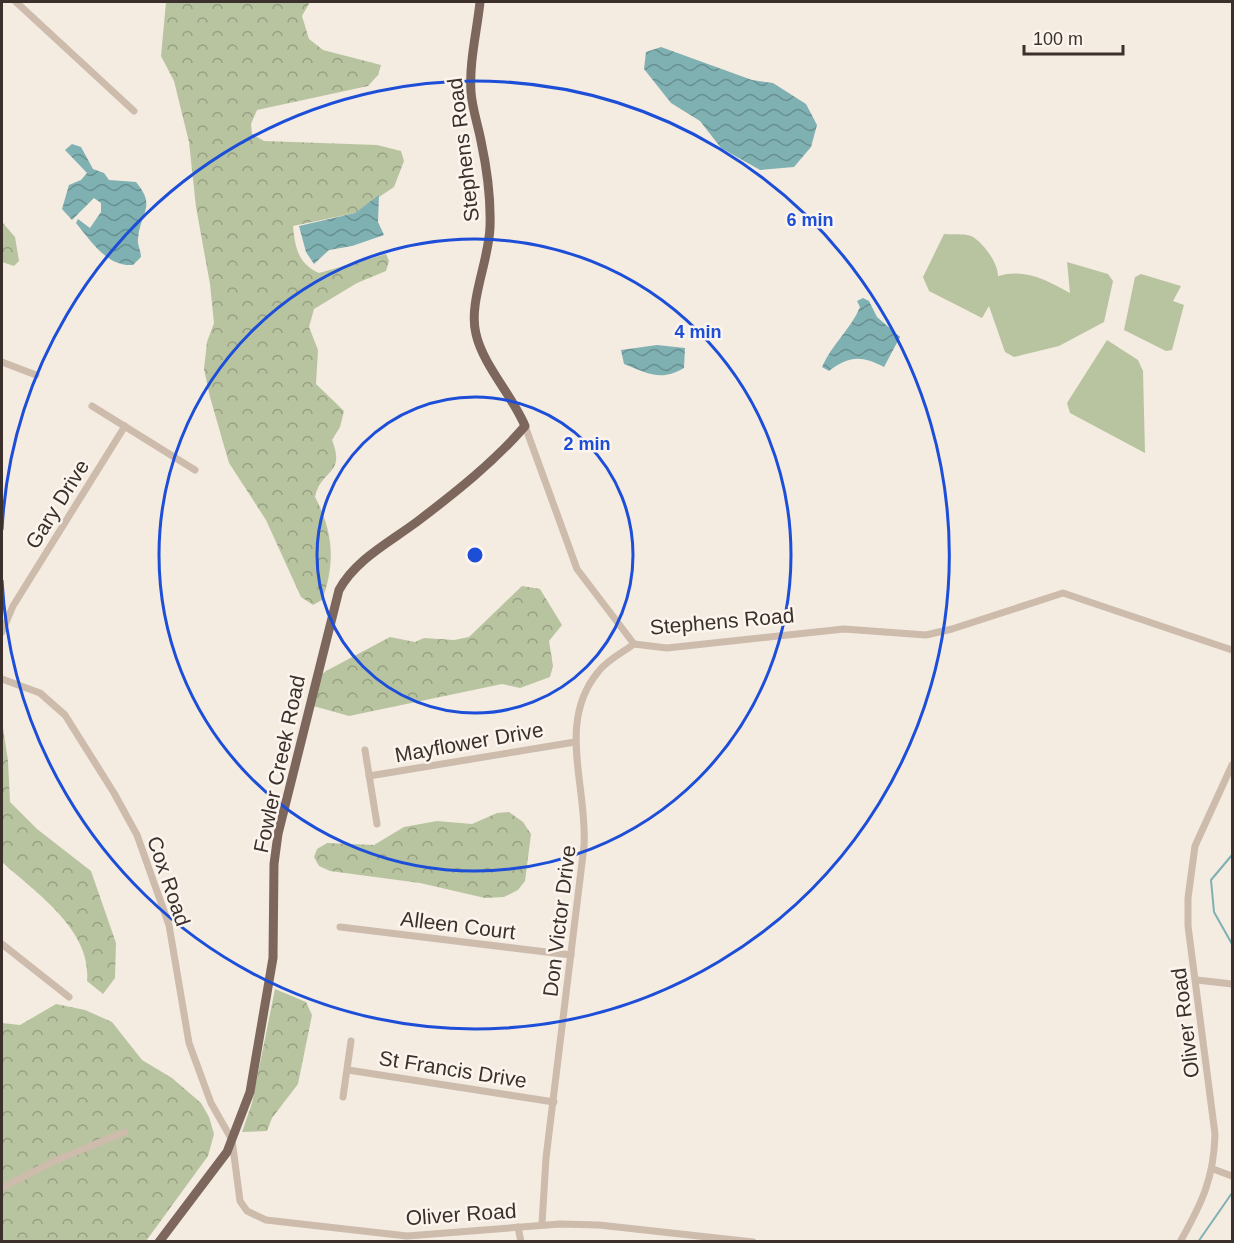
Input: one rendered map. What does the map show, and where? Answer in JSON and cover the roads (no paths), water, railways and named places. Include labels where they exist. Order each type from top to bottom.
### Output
[{"type":"main road","name":"Stephens Road","points":[[480,2],[470,73],[471,93],[487,166],[490,225],[487,258],[474,307],[474,325],[480,345],[518,408],[525,426]]},
{"type":"main road","name":"Fowler Creek Road","points":[[159,1242],[227,1152],[250,1092],[269,987],[278,834],[339,590],[346,578],[362,561],[445,500],[495,457],[525,426]]},
{"type":"street","points":[[16,2],[134,111]]},
{"type":"street","points":[[2,362],[36,375]]},
{"type":"street","points":[[92,406],[195,470]]},
{"type":"street","name":"Gary Drive","points":[[2,632],[13,606],[126,426]]},
{"type":"street","name":"Stephens Road","points":[[525,426],[577,569],[634,644],[667,648],[844,629],[904,635],[936,634],[1063,593],[1233,650]]},
{"type":"street","name":"Don Victor Drive","points":[[542,1224],[546,1158],[585,829],[575,742],[581,708],[591,682],[608,662],[634,644]]},
{"type":"street","name":"Cox Road","points":[[2,679],[40,693],[65,715],[114,793],[137,835],[169,925],[189,1043],[211,1103],[232,1140]]},
{"type":"street","name":"Mayflower Drive","points":[[369,776],[575,742]]},
{"type":"street","points":[[364,750],[377,824]]},
{"type":"street","name":"Oliver Road","points":[[1180,1242],[1199,1208],[1213,1169],[1215,1134],[1197,980],[1188,926],[1189,878],[1195,846],[1233,765]]},
{"type":"street","name":"Alleen Court","points":[[340,927],[571,955]]},
{"type":"street","points":[[2,944],[69,997]]},
{"type":"street","points":[[1197,980],[1233,984]]},
{"type":"street","points":[[343,1096],[351,1041]]},
{"type":"street","name":"St Francis Drive","points":[[348,1070],[554,1102]]},
{"type":"street","points":[[2,1188],[54,1161],[125,1132]]},
{"type":"street","name":"Oliver Road","points":[[232,1140],[240,1201],[247,1211],[266,1220],[407,1236],[542,1224],[599,1225],[753,1242]]},
{"type":"street","points":[[1213,1169],[1233,1176]]},
{"type":"street","points":[[519,1227],[521,1242]]},
{"type":"water","points":[[661,47],[752,80],[773,83],[806,104],[817,125],[811,147],[794,167],[760,170],[721,148],[700,121],[671,103],[644,69],[646,52]]},
{"type":"water","points":[[72,144],[81,147],[93,169],[104,173],[109,180],[136,182],[142,191],[146,210],[138,239],[141,257],[133,265],[115,262],[100,252],[76,223],[78,219],[90,228],[101,212],[101,203],[94,198],[72,220],[62,209],[69,185],[81,180],[87,173],[65,150]]},
{"type":"water","points":[[379,195],[378,222],[384,235],[352,246],[329,250],[314,264],[306,252],[299,226],[355,213]]},
{"type":"water","points":[[863,298],[869,301],[877,317],[900,337],[884,367],[869,360],[855,359],[843,362],[829,371],[822,367],[856,315],[860,307],[857,301]]},
{"type":"water","points":[[657,345],[685,348],[684,368],[668,375],[654,375],[624,364],[621,350]]},
{"type":"waterway","points":[[1232,855],[1211,880],[1214,912],[1232,944]]},
{"type":"waterway","points":[[1198,1242],[1232,1193]]}]
